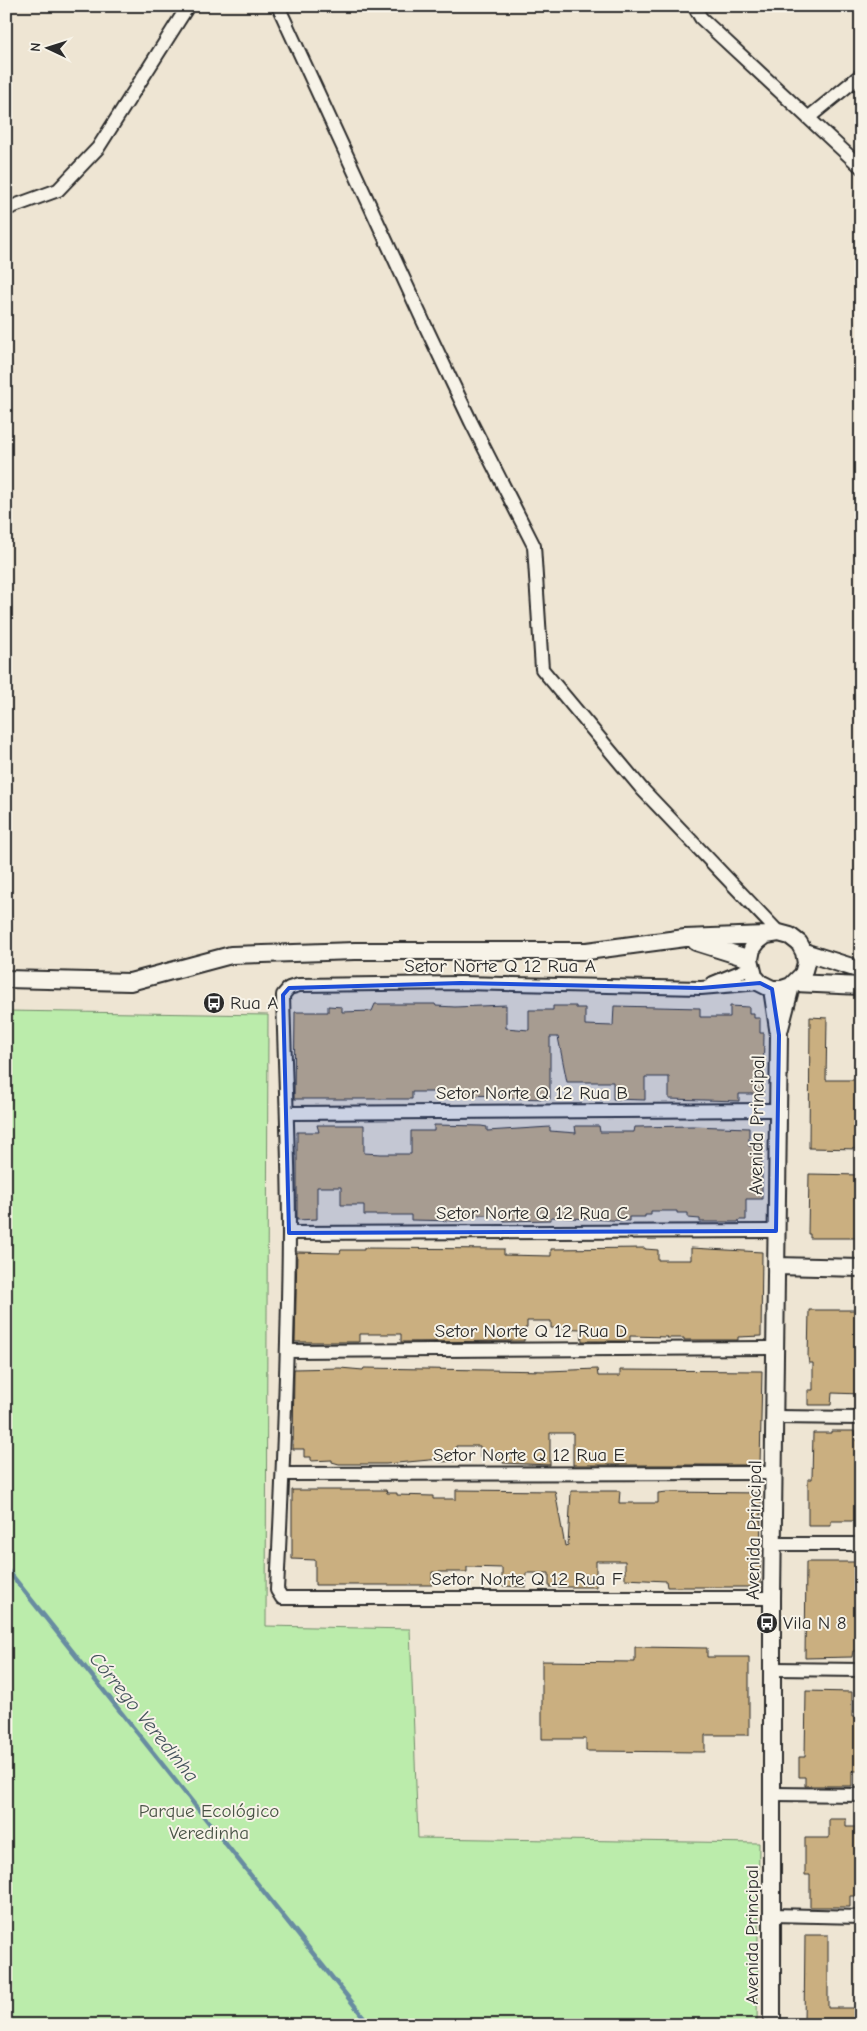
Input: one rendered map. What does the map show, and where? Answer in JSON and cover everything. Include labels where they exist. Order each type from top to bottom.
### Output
[{"type":"street","points":[[6,210],[58,190],[98,148],[188,6]]},
{"type":"street","points":[[278,6],[424,323],[471,422],[534,546],[542,669],[642,789],[773,934]]},
{"type":"street","points":[[694,6],[701,18],[859,163]]},
{"type":"street","points":[[808,118],[861,75]]},
{"type":"street","points":[[750,964],[752,949],[758,941],[773,934]]},
{"type":"street","points":[[6,979],[130,982],[231,955],[355,951],[586,951],[685,938],[773,934],[790,936],[799,942],[804,952],[861,970]]},
{"type":"street","points":[[685,938],[750,964]]},
{"type":"street","name":"Avenida Principal","points":[[772,2025],[774,1669],[772,1598],[775,1473],[778,1036],[793,984],[803,974],[806,963],[804,952]]},
{"type":"street","points":[[701,988],[750,964]]},
{"type":"street","name":"Avenida Principal","points":[[750,964],[754,976],[766,986],[778,1036]]},
{"type":"street","name":"Setor Norte Q 12 Rua A","points":[[288,1113],[283,995],[289,988],[299,985],[461,983],[701,988],[766,986]]},
{"type":"street","points":[[766,986],[782,989],[793,984],[861,986]]},
{"type":"street","name":"Setor Norte Q 12 Rua B","points":[[288,1113],[776,1110]]},
{"type":"street","points":[[283,1474],[289,1233],[288,1113]]},
{"type":"street","name":"Setor Norte Q 12 Rua C","points":[[289,1233],[776,1231]]},
{"type":"street","points":[[776,1266],[861,1268]]},
{"type":"street","name":"Setor Norte Q 12 Rua D","points":[[287,1352],[776,1348]]},
{"type":"street","points":[[775,1416],[861,1418]]},
{"type":"street","name":"Setor Norte Q 12 Rua E","points":[[283,1474],[775,1473]]},
{"type":"street","name":"Setor Norte Q 12 Rua F","points":[[283,1474],[277,1590],[282,1598],[772,1598]]},
{"type":"street","points":[[773,1544],[861,1544]]},
{"type":"street","points":[[774,1669],[861,1670]]},
{"type":"street","points":[[773,1794],[861,1795]]},
{"type":"street","points":[[772,1915],[861,1917]]},
{"type":"highlighted area","points":[[461,983],[701,988],[760,983],[772,989],[779,1035],[776,1231],[289,1233],[283,995],[289,988]]},
{"type":"green space","name":"Parque Ecológico Veredinha","points":[[6,1011],[268,1015],[266,1626],[410,1629],[418,1838],[759,1843],[757,2025],[6,2025]]},
{"type":"building","points":[[375,1004],[435,1004],[436,1006],[455,1007],[506,1005],[506,1028],[529,1030],[529,1010],[553,1010],[553,1006],[585,1008],[585,1025],[613,1026],[614,1006],[700,1008],[700,1017],[730,1017],[730,1006],[749,1007],[749,1013],[754,1013],[754,1018],[760,1018],[760,1033],[764,1033],[763,1094],[739,1094],[739,1101],[669,1099],[669,1077],[645,1077],[645,1100],[613,1099],[613,1082],[567,1082],[558,1037],[550,1037],[550,1099],[504,1098],[504,1095],[458,1096],[458,1092],[412,1092],[412,1099],[294,1099],[295,1012],[328,1012],[328,1006],[342,1007],[342,1012],[372,1011]]},
{"type":"building","points":[[810,1017],[827,1018],[826,1080],[861,1080],[861,1149],[809,1148]]},
{"type":"building","points":[[317,1125],[364,1125],[364,1153],[381,1154],[411,1154],[411,1131],[434,1131],[434,1125],[481,1126],[487,1127],[487,1131],[550,1127],[550,1131],[576,1133],[575,1126],[599,1126],[600,1132],[634,1132],[635,1127],[749,1128],[749,1146],[762,1146],[762,1199],[746,1199],[746,1220],[739,1220],[738,1222],[700,1222],[700,1219],[688,1218],[688,1213],[677,1213],[677,1211],[651,1211],[651,1215],[645,1215],[645,1217],[629,1217],[629,1221],[551,1217],[551,1220],[504,1221],[503,1215],[466,1215],[466,1220],[458,1221],[411,1220],[411,1215],[364,1215],[364,1205],[341,1205],[341,1187],[317,1187],[317,1219],[297,1220],[297,1132],[319,1132]]},
{"type":"building","points":[[809,1174],[861,1175],[861,1238],[810,1238],[810,1234],[808,1234]]},
{"type":"building","points":[[364,1248],[504,1249],[504,1255],[551,1256],[551,1249],[645,1248],[658,1250],[658,1260],[691,1260],[691,1248],[762,1252],[761,1336],[738,1337],[738,1340],[684,1340],[684,1338],[630,1336],[630,1341],[582,1341],[581,1329],[551,1328],[551,1321],[527,1321],[524,1341],[401,1342],[401,1334],[359,1334],[359,1342],[295,1342],[297,1252],[340,1253],[341,1250],[364,1250]]},
{"type":"building","points":[[809,1310],[861,1310],[861,1394],[832,1393],[831,1405],[808,1405],[808,1390],[813,1390],[813,1363],[809,1363],[808,1357]]},
{"type":"building","points":[[340,1368],[363,1370],[364,1368],[548,1371],[597,1369],[598,1376],[620,1376],[620,1370],[762,1371],[760,1465],[573,1465],[573,1433],[550,1433],[550,1465],[503,1463],[503,1458],[480,1457],[480,1446],[456,1446],[456,1461],[440,1462],[440,1459],[386,1464],[339,1464],[332,1462],[332,1460],[311,1461],[311,1457],[304,1457],[304,1449],[293,1449],[294,1369]]},
{"type":"building","points":[[831,1431],[854,1431],[855,1440],[861,1441],[861,1521],[831,1521],[831,1526],[808,1526],[808,1479],[812,1479],[813,1433],[831,1433]]},
{"type":"building","points":[[292,1490],[386,1490],[387,1493],[397,1493],[397,1495],[433,1496],[433,1499],[456,1499],[456,1490],[555,1491],[565,1546],[568,1545],[571,1491],[620,1491],[619,1503],[658,1503],[658,1493],[667,1492],[761,1493],[760,1587],[667,1587],[666,1581],[625,1579],[625,1561],[596,1561],[596,1587],[549,1587],[549,1573],[526,1573],[526,1587],[502,1586],[502,1568],[467,1567],[467,1572],[432,1572],[432,1585],[315,1585],[315,1560],[292,1559]]},
{"type":"building","points":[[806,1562],[861,1562],[861,1651],[853,1651],[852,1657],[805,1658]]},
{"type":"building","points":[[635,1647],[707,1648],[707,1657],[749,1657],[749,1735],[705,1735],[705,1752],[586,1751],[586,1739],[542,1739],[542,1661],[635,1662]]},
{"type":"building","points":[[806,1691],[852,1692],[852,1717],[861,1717],[861,1767],[859,1767],[859,1771],[852,1771],[852,1786],[805,1786],[805,1777],[799,1777],[799,1757],[805,1757]]},
{"type":"building","points":[[829,1819],[846,1819],[846,1827],[859,1827],[861,1896],[850,1896],[850,1907],[810,1907],[810,1875],[805,1875],[805,1838],[829,1838]]},
{"type":"building","points":[[805,1935],[828,1935],[828,2008],[861,2008],[861,2021],[851,2021],[851,2025],[804,2025]]},
{"type":"waterway","name":"Córrego Veredinha","points":[[6,1568],[370,2025]]},
{"type":"place","name":"Rua A","points":[[214,1003]]},
{"type":"place","name":"Vila N 8","points":[[767,1623]]}]
